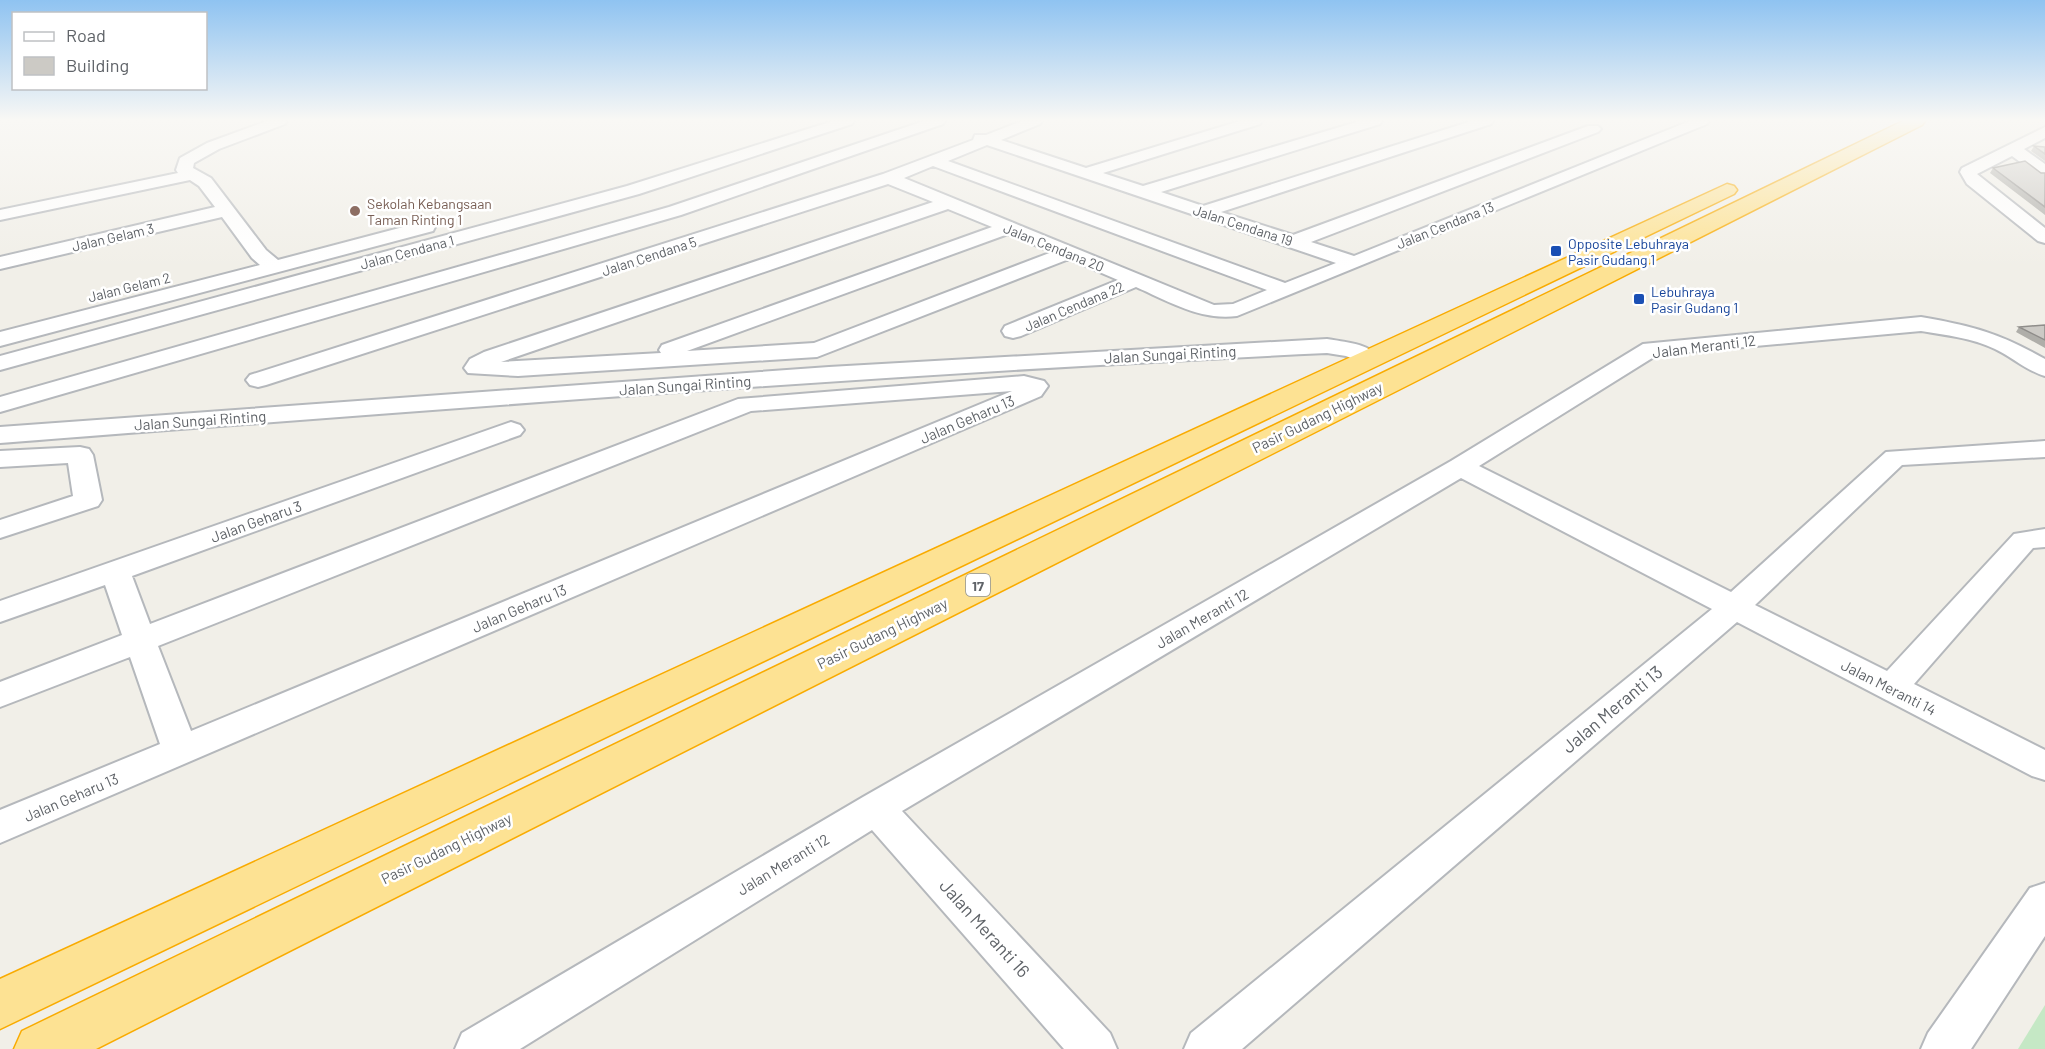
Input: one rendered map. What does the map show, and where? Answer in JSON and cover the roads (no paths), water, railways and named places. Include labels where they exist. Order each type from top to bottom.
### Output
[{"type":"highway","name":"Pasir Gudang Highway","points":[[41,1049],[1817,170]]},
{"type":"highway","name":"Pasir Gudang Highway","points":[[0,1005],[1742,182]]},
{"type":"street","points":[[184,170],[205,182],[266,260]]},
{"type":"street","name":"Jalan Cendana 1","points":[[0,363],[331,273],[651,170]]},
{"type":"street","name":"Jalan Cendana 1","points":[[574,188],[658,170]]},
{"type":"street","points":[[0,405],[675,211],[792,170]]},
{"type":"street","name":"Jalan Cendana 5","points":[[258,380],[716,235],[910,170]]},
{"type":"street","points":[[958,170],[1285,290]]},
{"type":"street","name":"Jalan Cendana 19","points":[[1077,170],[1354,262]]},
{"type":"street","points":[[1086,173],[1096,170]]},
{"type":"street","points":[[1143,192],[1215,170]]},
{"type":"street","points":[[1203,212],[1334,170]]},
{"type":"street","points":[[1293,242],[1489,170]]},
{"type":"street","name":"Jalan Cendana 13","points":[[1220,312],[1237,310],[1579,170]]},
{"type":"street","points":[[1972,170],[1968,172],[1973,180],[2045,237]]},
{"type":"street","points":[[0,215],[191,175]]},
{"type":"street","name":"Jalan Cendana 20","points":[[889,178],[1067,253],[1220,312]]},
{"type":"street","points":[[623,179],[716,235]]},
{"type":"street","points":[[948,203],[492,357],[478,364],[476,368],[518,369],[645,359],[817,350],[1067,253]]},
{"type":"street","name":"Jalan Gelam 3","points":[[0,263],[227,210]]},
{"type":"street","name":"Jalan Cendana 1","points":[[0,339],[266,260],[447,221]]},
{"type":"street","points":[[645,359],[1006,228]]},
{"type":"street","name":"Jalan Gelam 2","points":[[0,320],[266,260]]},
{"type":"street","points":[[331,273],[365,301]]},
{"type":"street","name":"Jalan Cendana 22","points":[[1013,331],[1135,280]]},
{"type":"street","name":"Jalan Meranti 12","points":[[478,1049],[876,808],[1460,467],[1651,349],[1921,324],[1968,332],[2002,344],[2045,369]]},
{"type":"street","name":"Jalan Sungai Rinting","points":[[0,435],[615,390],[1170,353],[1334,347],[1352,350],[1368,358]]},
{"type":"street","name":"Jalan Geharu 13","points":[[0,827],[1033,391],[1036,386],[1024,384],[747,405],[140,641]]},
{"type":"street","name":"Jalan Geharu 3","points":[[0,612],[511,430]]},
{"type":"street","name":"Jalan Meranti 13","points":[[1207,1049],[1733,608],[1895,458],[2045,449]]},
{"type":"street","points":[[0,459],[80,455],[88,500],[0,529]]},
{"type":"street","points":[[0,469],[39,457]]},
{"type":"street","name":"Jalan Meranti 14","points":[[1460,467],[2045,766]]},
{"type":"street","points":[[1891,688],[2024,540],[2045,538]]},
{"type":"street","points":[[115,571],[180,751]]},
{"type":"street","points":[[0,694],[140,641]]},
{"type":"street","name":"Jalan Meranti 16","points":[[876,808],[1094,1049]]},
{"type":"street","points":[[1944,1049],[2045,901]]},
{"type":"place","name":"Sekolah Kebangsaan Taman Rinting 1","points":[[355,211]]},
{"type":"place","name":"Opposite Lebuhraya Pasir Gudang 1","points":[[1556,251]]},
{"type":"place","name":"Lebuhraya Pasir Gudang 1","points":[[1639,299]]}]
